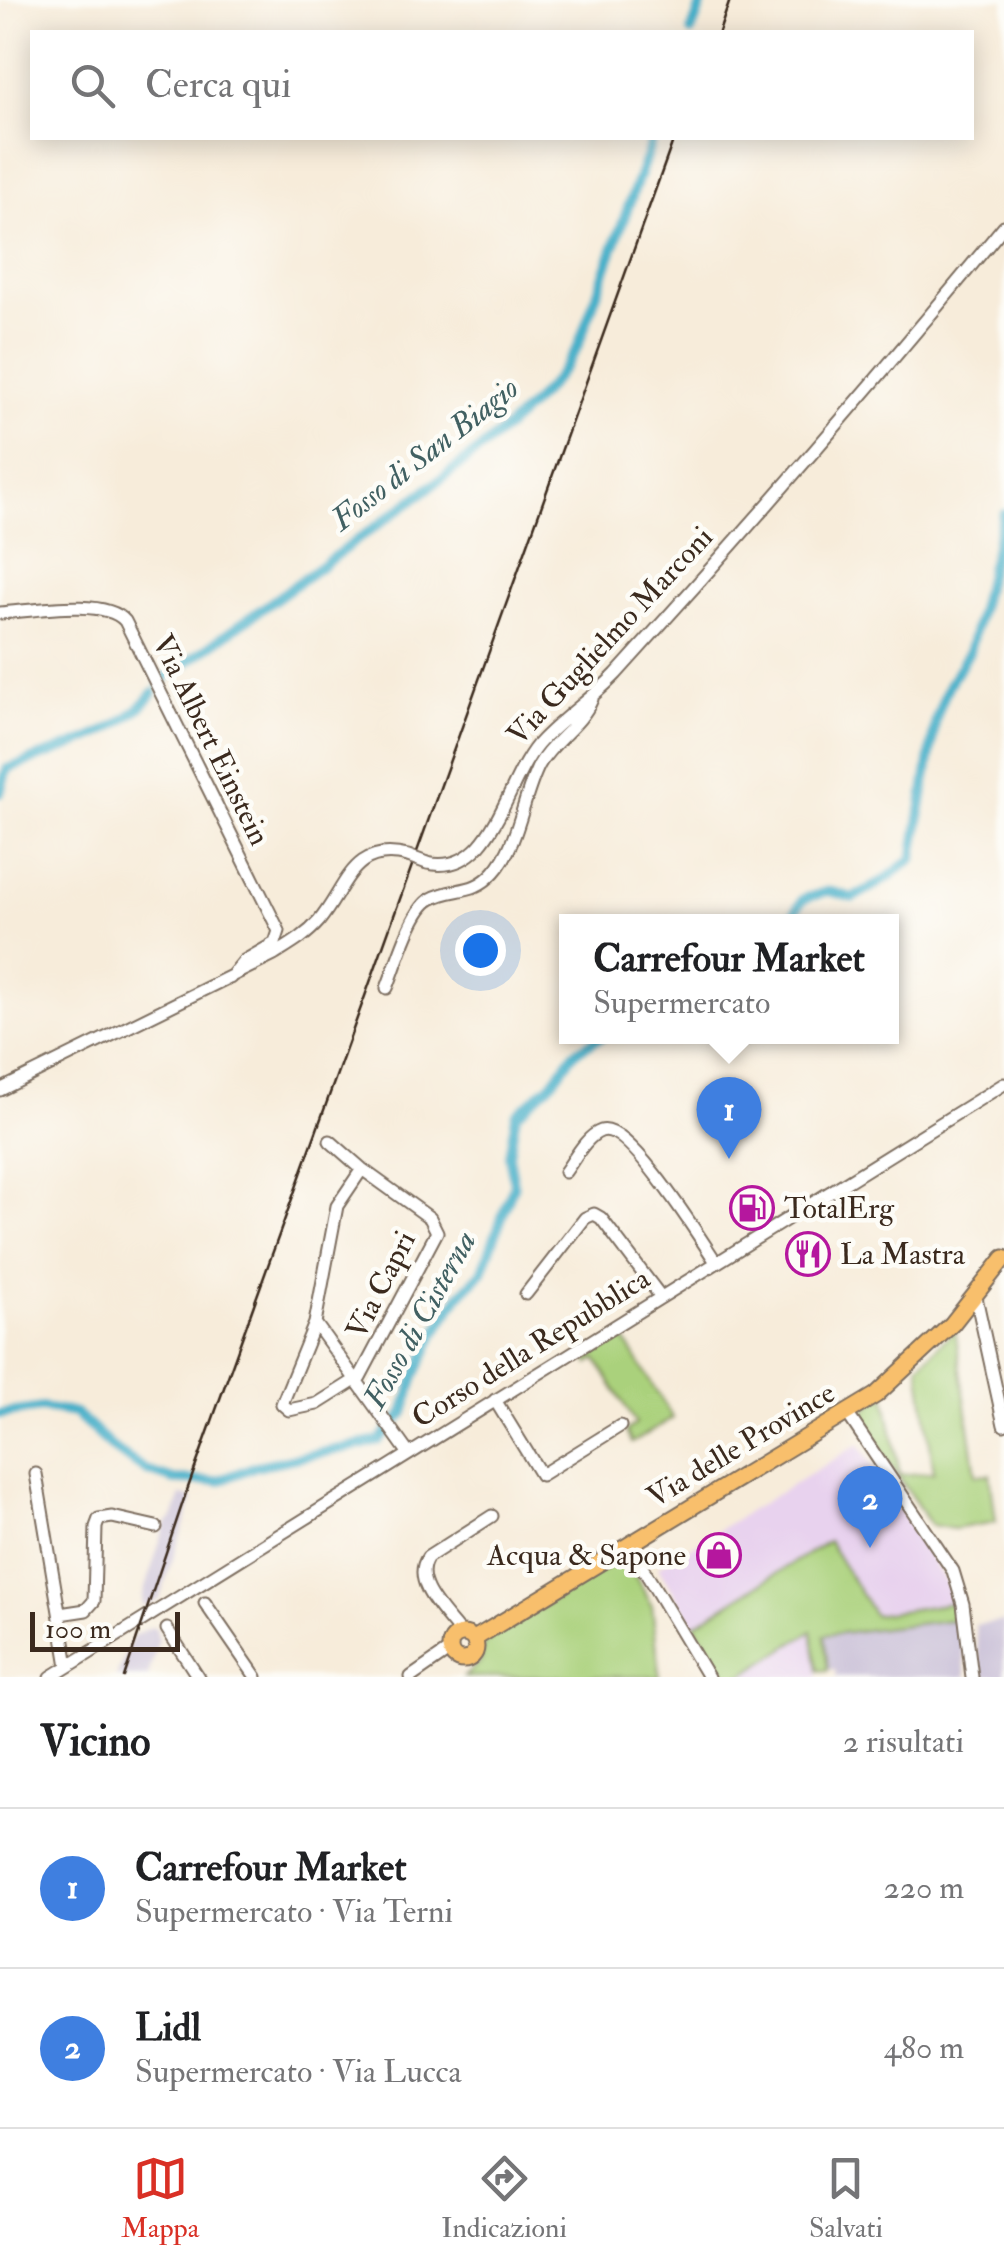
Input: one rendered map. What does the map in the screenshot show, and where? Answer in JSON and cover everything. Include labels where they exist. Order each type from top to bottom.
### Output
[{"type":"main road","name":"Via delle Province","points":[[467,1636],[629,1545],[876,1395],[910,1366],[976,1297],[1004,1258]]},
{"type":"main road","points":[[457,1655],[474,1655],[477,1647],[467,1636],[453,1638],[458,1677]]},
{"type":"street","name":"Via Guglielmo Marconi","points":[[0,1090],[230,978],[309,932],[348,875],[366,858],[380,853],[453,864],[478,849],[530,754],[613,676],[787,482],[1004,226]]},
{"type":"street","name":"Via Albert Einstein","points":[[0,613],[96,608],[115,612],[124,621],[278,931],[276,942],[244,961],[230,978]]},
{"type":"street","points":[[387,988],[414,920],[427,901],[476,886],[500,865],[539,765],[581,718],[593,695]]},
{"type":"street","name":"Corso della Repubblica","points":[[51,1677],[806,1209],[1004,1081]]},
{"type":"street","points":[[565,1172],[595,1135],[612,1130],[654,1172],[716,1262]]},
{"type":"street","name":"Via Capri","points":[[330,1141],[430,1218],[436,1232],[357,1381]]},
{"type":"street","points":[[357,1381],[316,1404],[294,1410],[283,1406],[315,1322],[338,1206],[362,1169]]},
{"type":"street","points":[[526,1294],[585,1218],[594,1214],[661,1296]]},
{"type":"street","points":[[976,1297],[1004,1425]]},
{"type":"street","points":[[315,1322],[409,1454]]},
{"type":"street","points":[[495,1400],[542,1475],[620,1426]]},
{"type":"street","points":[[848,1413],[952,1571],[963,1604],[972,1677]]},
{"type":"street","points":[[36,1474],[68,1666]]},
{"type":"street","points":[[467,1636],[423,1582],[422,1566],[428,1557],[492,1516]]},
{"type":"street","points":[[60,1614],[84,1610],[93,1604],[99,1519],[112,1517],[156,1527]]},
{"type":"street","points":[[629,1545],[708,1677]]},
{"type":"street","points":[[206,1603],[256,1677]]},
{"type":"street","points":[[167,1628],[198,1677]]},
{"type":"street","points":[[411,1677],[457,1655]]},
{"type":"shaded area","points":[[859,1444],[958,1602],[874,1615],[828,1542],[694,1625],[658,1567]]},
{"type":"shaded area","points":[[181,1495],[193,1499],[159,1600],[142,1607],[166,1523],[173,1518]]},
{"type":"shaded area","points":[[959,1619],[966,1677],[836,1677],[835,1669],[828,1670],[824,1635]]},
{"type":"shaded area","points":[[1004,1621],[1004,1677],[981,1677],[975,1625]]},
{"type":"shaded area","points":[[156,1628],[158,1641],[148,1677],[116,1677],[133,1636]]},
{"type":"shaded area","points":[[813,1630],[818,1677],[740,1677]]},
{"type":"green space","points":[[955,1329],[976,1475],[990,1474],[996,1522],[954,1529],[931,1525],[862,1418],[866,1409],[885,1394],[900,1475],[934,1472],[919,1366]]},
{"type":"green space","points":[[623,1337],[673,1418],[632,1443],[626,1431],[636,1424],[596,1359],[589,1363],[587,1359]]},
{"type":"green space","points":[[828,1541],[874,1615],[958,1602],[959,1619],[824,1635],[828,1670],[818,1671],[812,1631],[740,1677],[727,1677],[694,1625]]},
{"type":"green space","points":[[616,1562],[627,1562],[652,1605],[660,1677],[464,1677],[481,1661],[491,1637]]},
{"type":"waterway","name":"Fosso di San Biagio","points":[[692,30],[703,0]]},
{"type":"waterway","name":"Fosso di San Biagio","points":[[160,684],[464,462],[542,394],[578,346],[652,140]]},
{"type":"waterway","name":"Fosso di Cisterna","points":[[794,914],[803,899],[829,891],[853,898],[913,858],[936,718],[948,686],[969,652],[1004,514]]},
{"type":"waterway","name":"Fosso di San Biagio","points":[[0,793],[7,769],[106,730],[140,708],[153,693]]},
{"type":"waterway","name":"Fosso di Cisterna","points":[[0,1414],[42,1408],[75,1413],[115,1450],[147,1471],[174,1480],[218,1481],[256,1466],[379,1441],[404,1413],[434,1335],[459,1296],[482,1272],[514,1184],[509,1155],[516,1115],[552,1083],[575,1052],[589,1044]]},
{"type":"railway","points":[[720,30],[730,0]]},
{"type":"railway","points":[[124,1677],[185,1496],[673,140]]},
{"type":"place","name":"Carrefour Market","points":[[729,1159]]},
{"type":"place","name":"TotalErg","points":[[752,1208]]},
{"type":"place","name":"La Mastra","points":[[808,1254]]},
{"type":"place","name":"Lidl","points":[[870,1548]]},
{"type":"place","name":"Acqua & Sapone","points":[[719,1555]]}]
